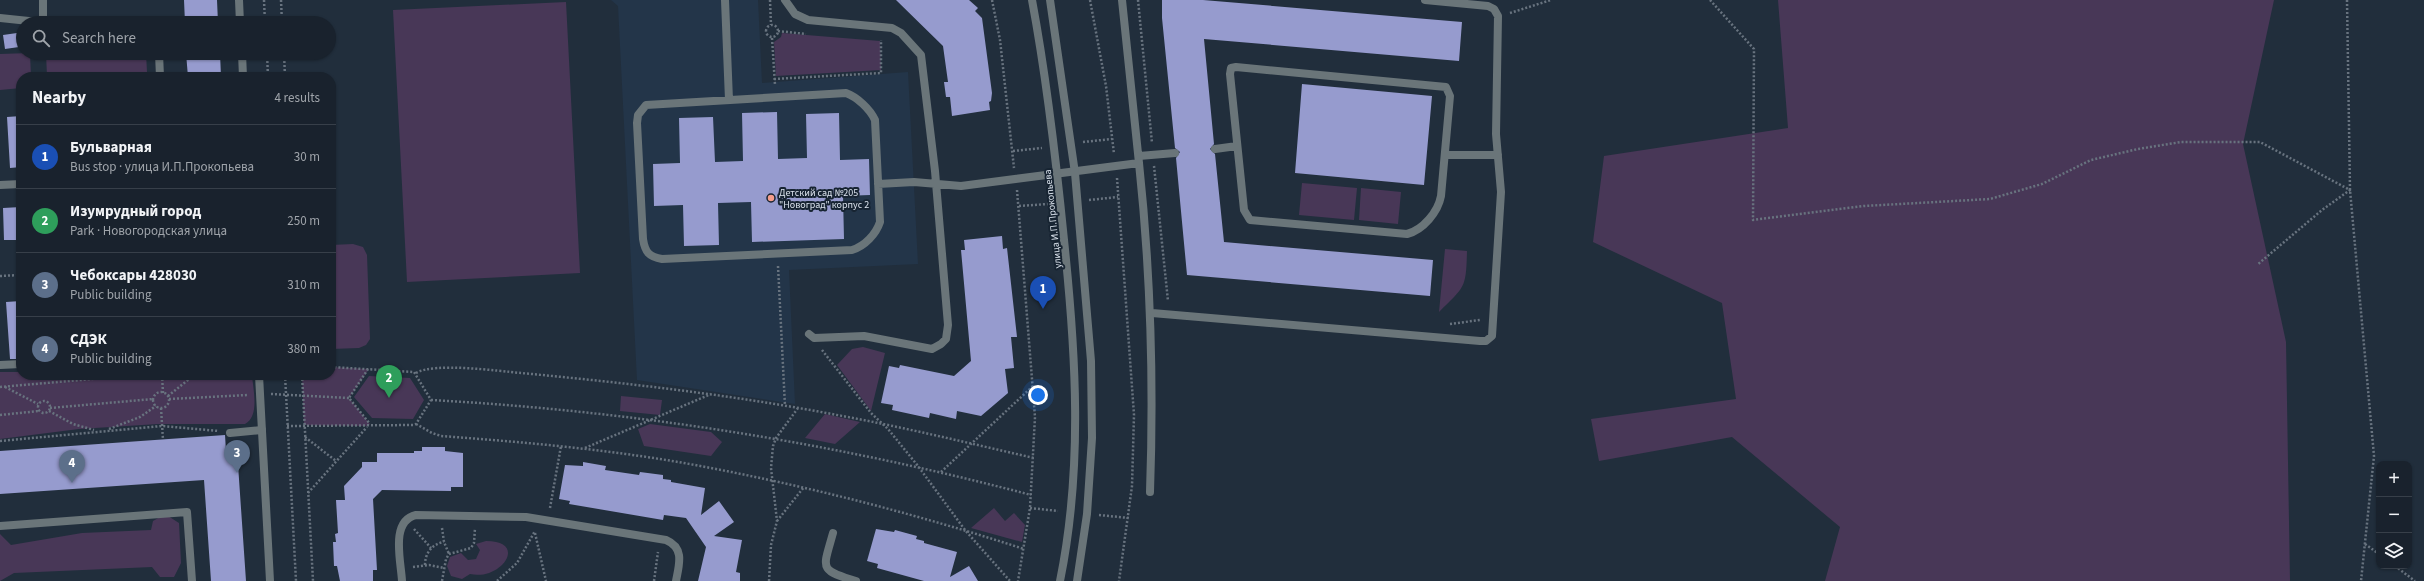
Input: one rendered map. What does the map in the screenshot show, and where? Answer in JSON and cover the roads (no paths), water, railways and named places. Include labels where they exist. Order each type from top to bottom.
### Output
[{"type":"street","points":[[43,0],[44,16]]},
{"type":"street","points":[[239,0],[240,16]]},
{"type":"street","points":[[724,0],[729,100]]},
{"type":"street","points":[[785,0],[796,14],[804,19],[892,28],[901,33],[917,49],[922,62],[936,185],[948,325],[946,339],[936,348],[924,349],[864,336],[811,336]]},
{"type":"street","name":"улица И.П.Прокопьева","points":[[1032,0],[1046,76],[1058,174],[1071,307],[1076,421],[1071,512],[1060,581]]},
{"type":"street","points":[[1050,0],[1074,173],[1091,361],[1092,438],[1087,514],[1077,581]]},
{"type":"street","points":[[1122,0],[1139,160],[1152,313],[1153,410],[1150,492]]},
{"type":"street","points":[[1152,313],[1486,341],[1494,332],[1501,192],[1496,126],[1498,16],[1494,9],[1488,6],[1425,0]]},
{"type":"street","points":[[0,18],[16,19]]},
{"type":"street","points":[[159,60],[160,72]]},
{"type":"street","points":[[242,60],[243,72]]},
{"type":"street","points":[[1236,67],[1446,87],[1450,96],[1439,205],[1418,230],[1403,234],[1250,220],[1244,210],[1237,146],[1230,71],[1236,67]]},
{"type":"street","points":[[846,93],[852,95],[872,113],[875,120],[880,222],[877,231],[859,248],[852,250],[662,259],[648,255],[644,249],[637,122],[641,110],[652,104],[729,100],[846,93]]},
{"type":"street","points":[[1215,149],[1237,146]]},
{"type":"street","points":[[878,184],[914,182],[961,186],[1074,173],[1175,153]]},
{"type":"street","points":[[1445,155],[1498,155]]},
{"type":"street","points":[[0,185],[16,184]]},
{"type":"street","points":[[0,366],[16,364]]},
{"type":"street","points":[[259,380],[270,581]]},
{"type":"street","points":[[230,433],[262,430]]},
{"type":"street","points":[[0,526],[187,512],[192,581]]},
{"type":"street","points":[[402,581],[400,534],[405,520],[416,515],[536,518],[660,539],[671,542],[679,553],[676,581]]},
{"type":"street","points":[[833,533],[826,560],[827,569],[832,574],[856,581]]},
{"type":"place","name":"Детский сад №205 \"Новоград\" корпус 2","points":[[771,198]]},
{"type":"place","name":"Бульварная","points":[[1043,309]]},
{"type":"place","name":"Изумрудный город","points":[[389,398]]},
{"type":"place","name":"Чебоксары 428030","points":[[237,473]]},
{"type":"place","name":"СДЭК","points":[[72,483]]}]
